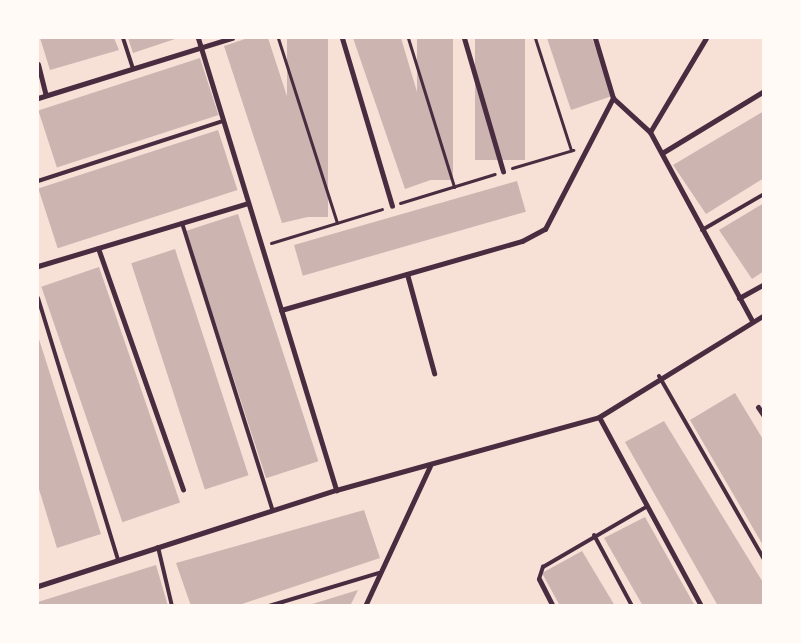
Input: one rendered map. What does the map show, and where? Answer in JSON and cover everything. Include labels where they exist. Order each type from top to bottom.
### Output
[{"type":"street","points":[[198,38],[336,490]]},
{"type":"street","points":[[38,98],[232,38]]},
{"type":"street","points":[[342,38],[392,206]]},
{"type":"street","points":[[464,38],[503,171]]},
{"type":"street","points":[[595,38],[613,98],[650,132],[752,321]]},
{"type":"street","points":[[650,132],[706,38]]},
{"type":"street","points":[[38,64],[46,95]]},
{"type":"street","points":[[662,152],[764,91]]},
{"type":"street","points":[[281,310],[522,241],[545,229],[591,144],[613,98]]},
{"type":"street","points":[[38,266],[248,203]]},
{"type":"street","points":[[98,248],[183,490]]},
{"type":"street","points":[[407,274],[434,373]]},
{"type":"street","points":[[739,298],[764,284]]},
{"type":"street","points":[[38,586],[336,490],[430,466],[599,417],[659,376],[764,315]]},
{"type":"street","points":[[758,407],[764,416]]},
{"type":"street","points":[[599,417],[701,606]]},
{"type":"street","points":[[365,606],[430,466]]},
{"type":"street","points":[[539,579],[553,606]]},
{"type":"lane","points":[[122,38],[132,68]]},
{"type":"lane","points":[[38,181],[223,120]]},
{"type":"lane","points":[[702,230],[764,194]]},
{"type":"lane","points":[[182,223],[272,510]]},
{"type":"lane","points":[[38,298],[118,560]]},
{"type":"lane","points":[[659,376],[764,559]]},
{"type":"lane","points":[[539,579],[543,567],[594,534],[646,507]]},
{"type":"lane","points":[[594,534],[632,606]]},
{"type":"lane","points":[[158,546],[172,606]]},
{"type":"lane","points":[[269,606],[379,573]]},
{"type":"path","points":[[278,38],[337,223]]},
{"type":"path","points":[[408,38],[454,187]]},
{"type":"path","points":[[534,38],[571,150]]},
{"type":"path","points":[[261,246],[591,144]]},
{"type":"building","points":[[40,38],[114,38],[119,50],[50,70]]},
{"type":"building","points":[[128,38],[178,38],[133,53]]},
{"type":"building","points":[[248,38],[268,38],[325,213],[282,223],[224,46]]},
{"type":"building","points":[[287,38],[328,38],[328,217],[287,217]]},
{"type":"building","points":[[353,38],[401,38],[442,176],[405,189]]},
{"type":"building","points":[[417,38],[453,38],[453,180],[417,180]]},
{"type":"building","points":[[475,38],[525,38],[525,160],[475,160]]},
{"type":"building","points":[[547,38],[592,38],[612,96],[571,110]]},
{"type":"building","points":[[200,58],[219,115],[57,168],[38,111]]},
{"type":"building","points":[[764,111],[764,178],[706,214],[673,165]]},
{"type":"building","points":[[218,130],[237,190],[58,248],[38,188]]},
{"type":"building","points":[[517,181],[526,212],[303,276],[294,245]]},
{"type":"building","points":[[764,203],[764,271],[752,279],[719,230]]},
{"type":"building","points":[[238,214],[318,461],[266,478],[186,231]]},
{"type":"building","points":[[175,249],[249,475],[205,490],[131,263]]},
{"type":"building","points":[[99,267],[180,502],[122,522],[41,287]]},
{"type":"building","points":[[38,336],[101,534],[57,548],[38,486]]},
{"type":"building","points":[[735,393],[764,441],[764,547],[690,420]]},
{"type":"building","points":[[664,421],[764,584],[764,606],[718,606],[625,442]]},
{"type":"building","points":[[364,510],[380,558],[236,606],[191,606],[176,563]]},
{"type":"building","points":[[645,517],[695,606],[643,606],[604,538]]},
{"type":"building","points":[[582,551],[615,606],[560,606],[542,573]]},
{"type":"building","points":[[156,565],[168,606],[38,606],[38,602]]},
{"type":"building","points":[[358,590],[350,606],[309,606],[309,605]]}]
